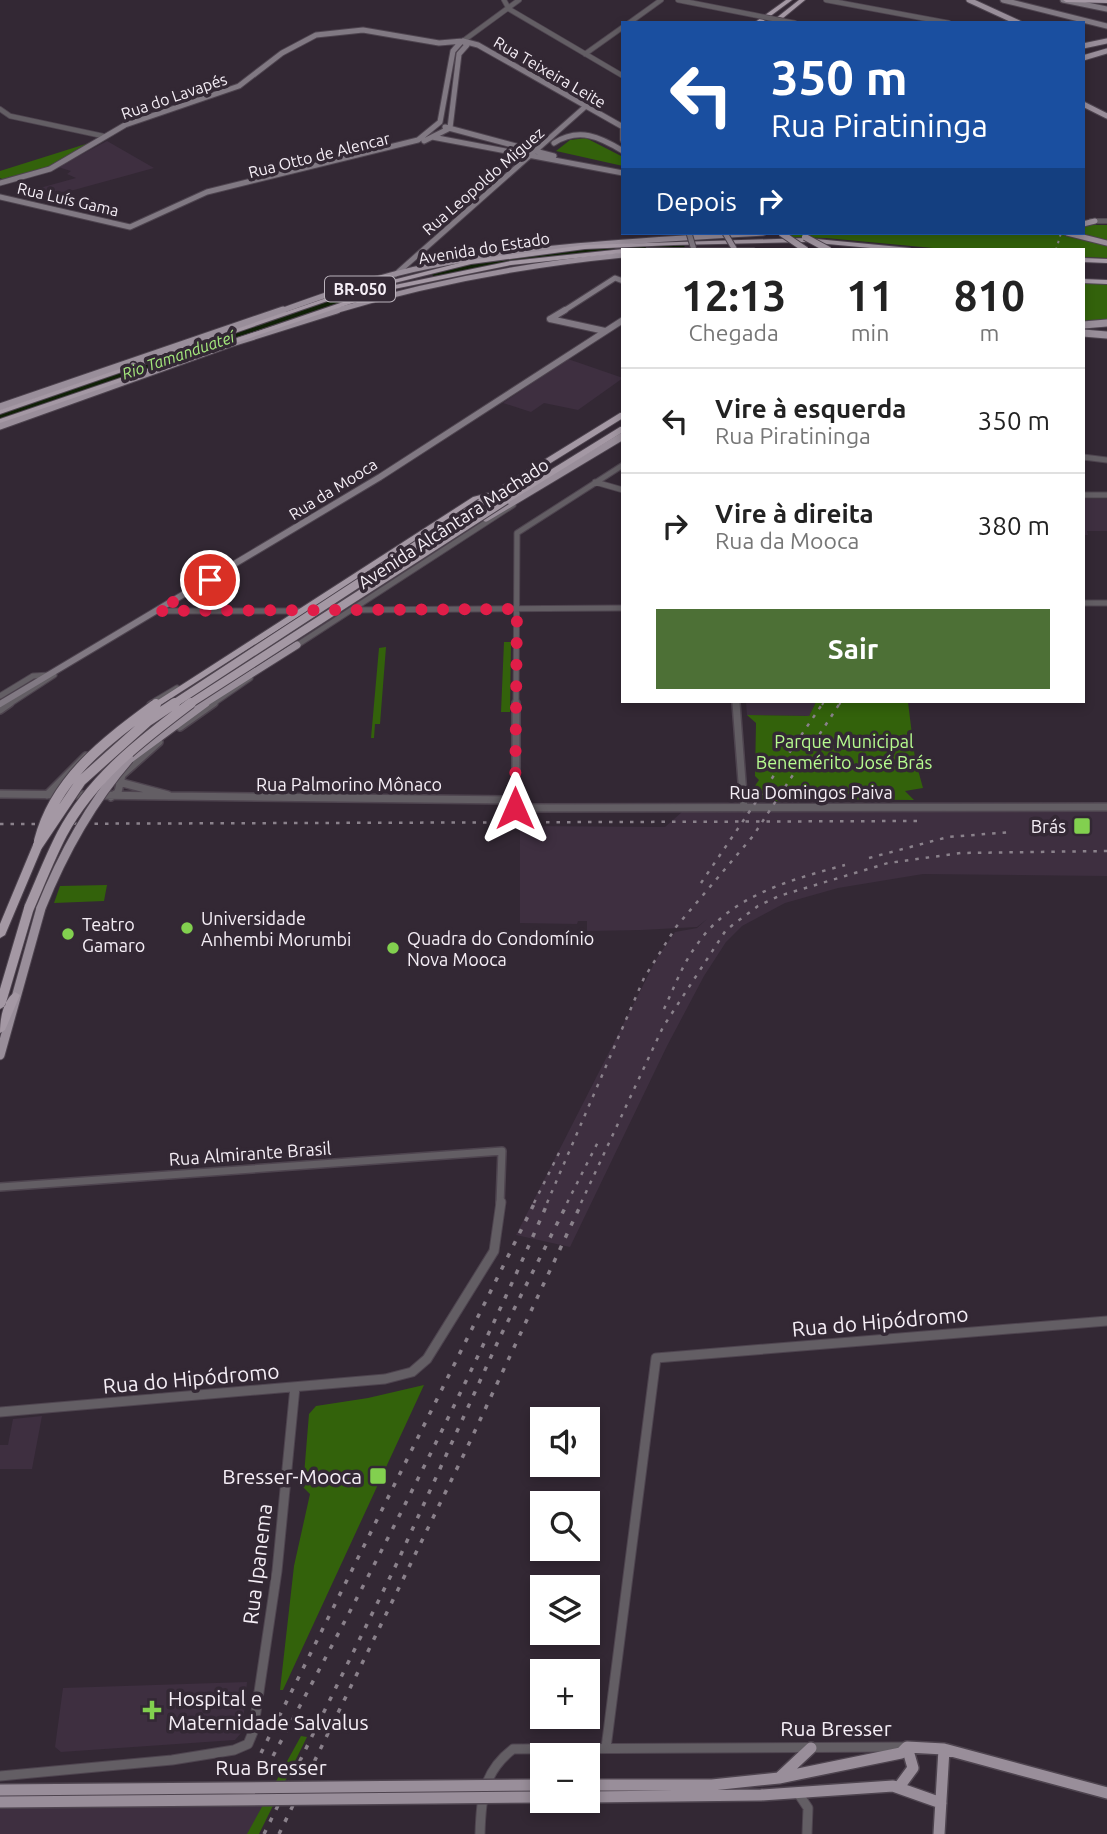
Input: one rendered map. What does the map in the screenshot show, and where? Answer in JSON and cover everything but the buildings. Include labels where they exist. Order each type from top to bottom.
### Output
[{"type":"highway","points":[[760,21],[789,0]]},
{"type":"highway","points":[[774,21],[802,0]]},
{"type":"highway","points":[[1066,0],[1107,1]]},
{"type":"highway","points":[[767,21],[772,12]]},
{"type":"highway","points":[[739,242],[772,235]]},
{"type":"highway","points":[[785,235],[803,248]]},
{"type":"highway","points":[[793,235],[812,248]]},
{"type":"highway","points":[[803,235],[825,248]]},
{"type":"highway","name":"Avenida do Estado","points":[[0,409],[340,295],[419,272],[471,262],[585,247],[818,241],[890,248]]},
{"type":"highway","name":"Avenida do Estado","points":[[0,424],[392,287],[511,263],[621,253]]},
{"type":"highway","points":[[1085,260],[1107,261]]},
{"type":"highway","points":[[1085,281],[1107,282]]},
{"type":"highway","name":"Avenida Alcântara Machado","points":[[38,845],[81,781],[140,727],[496,493],[621,416]]},
{"type":"highway","name":"Avenida Alcântara Machado","points":[[0,1006],[29,908],[64,832],[100,781],[138,741],[210,689],[506,500],[621,430]]},
{"type":"highway","points":[[527,474],[527,487]]},
{"type":"highway","points":[[0,935],[2,922],[38,845],[45,816],[61,789],[107,742],[177,688],[475,499],[496,493]]},
{"type":"highway","points":[[0,1030],[15,995]]},
{"type":"main road","points":[[973,0],[1015,21]]},
{"type":"main road","points":[[973,0],[1023,21]]},
{"type":"main road","points":[[1003,0],[1107,26]]},
{"type":"main road","points":[[1066,0],[1107,9]]},
{"type":"main road","name":"Rua do Lavapés","points":[[0,183],[50,169],[103,136],[239,86],[282,53],[323,33],[351,29],[439,43],[463,41]]},
{"type":"main road","points":[[429,137],[439,125],[454,47],[463,41],[467,44],[460,52],[450,128]]},
{"type":"main road","name":"Rua Teixeira Leite","points":[[463,41],[478,45],[621,126]]},
{"type":"main road","points":[[1085,48],[1106,41]]},
{"type":"main road","points":[[1085,50],[1092,55]]},
{"type":"main road","points":[[1085,57],[1107,51]]},
{"type":"main road","points":[[449,73],[456,73]]},
{"type":"main road","name":"Rua Leopoldo Miguez","points":[[396,274],[576,117],[584,105]]},
{"type":"main road","points":[[1085,105],[1107,116]]},
{"type":"main road","points":[[576,117],[604,117]]},
{"type":"main road","points":[[439,125],[621,171]]},
{"type":"main road","points":[[429,137],[450,128]]},
{"type":"main road","points":[[539,149],[564,136],[580,133],[621,137]]},
{"type":"main road","points":[[556,134],[564,136]]},
{"type":"main road","points":[[429,137],[621,171]]},
{"type":"main road","name":"Rua Otto de Alencar","points":[[130,227],[207,194],[429,137]]},
{"type":"main road","points":[[601,137],[621,150]]},
{"type":"main road","name":"Rua Luís Gama","points":[[0,197],[130,227]]},
{"type":"main road","points":[[1085,223],[1095,221]]},
{"type":"main road","name":"Avenida do Estado","points":[[0,409],[331,293],[396,274],[515,251],[725,235]]},
{"type":"main road","points":[[1076,235],[1107,243]]},
{"type":"main road","points":[[1085,235],[1093,239]]},
{"type":"main road","points":[[605,331],[550,319],[615,278],[621,280]]},
{"type":"main road","name":"Rua da Mooca","points":[[0,700],[54,675],[380,477],[621,321]]},
{"type":"main road","points":[[1085,328],[1107,323]]},
{"type":"main road","points":[[1085,329],[1107,328]]},
{"type":"main road","points":[[1085,330],[1107,335]]},
{"type":"main road","name":"Avenida Alcântara Machado","points":[[519,500],[621,437]]},
{"type":"main road","points":[[0,1055],[41,908],[67,847],[103,789],[129,759],[180,715],[486,518],[519,500]]},
{"type":"main road","points":[[129,759],[202,705],[297,645]]},
{"type":"main road","points":[[0,700],[19,685]]},
{"type":"main road","points":[[779,1778],[811,1748]]},
{"type":"main road","points":[[898,1787],[913,1768],[907,1748]]},
{"type":"main road","name":"Rua Bresser","points":[[600,1796],[714,1790],[901,1753],[907,1748],[944,1749],[1107,1793]]},
{"type":"main road","points":[[939,1834],[944,1749]]},
{"type":"main road","name":"Rua Bresser","points":[[0,1790],[530,1785]]},
{"type":"main road","name":"Rua Bresser","points":[[600,1785],[798,1793],[898,1787],[941,1802]]},
{"type":"main road","name":"Rua Bresser","points":[[0,1802],[530,1797]]},
{"type":"street","points":[[497,0],[517,2]]},
{"type":"street","points":[[632,21],[660,0]]},
{"type":"street","points":[[678,0],[786,21]]},
{"type":"street","points":[[826,0],[938,21]]},
{"type":"street","points":[[504,1],[509,11],[621,75]]},
{"type":"street","points":[[463,41],[509,11],[517,2]]},
{"type":"street","points":[[586,54],[621,28]]},
{"type":"street","points":[[0,109],[10,116],[103,136]]},
{"type":"street","points":[[1095,221],[1107,221]]},
{"type":"street","points":[[649,239],[653,235]]},
{"type":"street","points":[[1085,457],[1107,460]]},
{"type":"street","points":[[515,804],[517,533],[621,466]]},
{"type":"street","points":[[596,482],[621,489]]},
{"type":"street","points":[[1085,495],[1107,495]]},
{"type":"street","name":"Avenida Alcântara Machado","points":[[110,798],[118,792],[125,772],[159,742],[297,645],[519,500]]},
{"type":"street","points":[[322,597],[328,603],[362,602]]},
{"type":"street","points":[[369,598],[374,610]]},
{"type":"street","points":[[1085,603],[1107,603]]},
{"type":"street","points":[[158,611],[621,608]]},
{"type":"street","points":[[282,622],[321,629]]},
{"type":"street","points":[[19,685],[33,677],[54,675]]},
{"type":"street","name":"Rua da Mooca","points":[[0,710],[54,675]]},
{"type":"street","points":[[49,793],[110,734],[177,688]]},
{"type":"street","points":[[736,703],[744,808]]},
{"type":"street","name":"Rua Palmorino Mônaco","points":[[49,793],[90,780],[120,782],[182,799]]},
{"type":"street","name":"Rua Palmorino Mônaco","points":[[0,794],[515,804]]},
{"type":"street","name":"Rua Domingos Paiva","points":[[515,804],[744,808],[1107,807]]},
{"type":"street","name":"Rua Almirante Brasil","points":[[0,1187],[502,1151]]},
{"type":"street","name":"Rua do Hipódromo","points":[[0,1412],[385,1379],[412,1372],[427,1359],[494,1251],[500,1219],[502,1151]]},
{"type":"street","name":"Rua do Hipódromo","points":[[606,1748],[656,1357],[1107,1321]]},
{"type":"street","name":"Rua Ipanema","points":[[248,1744],[253,1732],[277,1572],[295,1387]]},
{"type":"street","name":"Rua Bresser","points":[[0,1776],[196,1756],[234,1751],[248,1744]]},
{"type":"street","name":"Rua Bresser","points":[[480,1834],[485,1778],[492,1765],[513,1749],[907,1748]]},
{"type":"street","points":[[807,1834],[808,1808],[815,1792]]},
{"type":"street","points":[[798,1793],[808,1808]]},
{"type":"shaded area","points":[[107,141],[154,168],[52,196],[36,189],[76,178],[67,174],[71,171],[58,167]]},
{"type":"shaded area","points":[[568,359],[621,377],[578,410],[544,403],[531,412],[503,403]]},
{"type":"shaded area","points":[[1085,499],[1107,499],[1107,531],[1087,531],[1088,535],[1085,535]]},
{"type":"shaded area","points":[[746,703],[816,703],[809,716],[747,715]]},
{"type":"shaded area","points":[[682,812],[1107,812],[1107,876],[923,874],[838,888],[785,903],[742,926],[726,942],[704,976],[667,1046],[570,1247],[516,1235],[657,958],[675,932],[697,928],[707,919],[697,927],[641,930],[587,931],[587,921],[578,921],[577,924],[520,923],[520,826],[665,827]]},
{"type":"shaded area","points":[[42,1416],[32,1469],[0,1469],[0,1445],[8,1445],[13,1419]]},
{"type":"shaded area","name":"Hospital e Maternidade Salvalus","points":[[247,1682],[242,1732],[235,1740],[61,1752],[55,1747],[63,1688]]},
{"type":"shaded area","points":[[268,1803],[252,1834],[0,1834],[0,1805]]},
{"type":"green space","points":[[586,138],[621,156],[621,166],[556,151],[570,140]]},
{"type":"green space","points":[[89,143],[47,168],[4,180],[0,178],[0,171]]},
{"type":"green space","points":[[1085,225],[1107,225],[1107,258],[1085,257],[1085,248],[933,248],[826,238],[779,237],[1085,235]]},
{"type":"green space","points":[[1085,283],[1107,284],[1107,320],[1085,322]]},
{"type":"green space","points":[[504,642],[511,642],[510,712],[501,712]]},
{"type":"green space","points":[[386,647],[380,724],[375,724],[374,738],[371,738],[379,648]]},
{"type":"green space","name":"Parque Municipal Benemérito José Brás","points":[[816,703],[908,703],[915,759],[923,788],[905,791],[914,800],[785,799],[783,802],[760,799],[760,795],[750,793],[759,780],[755,776],[756,723],[747,715],[809,716]]},
{"type":"green space","points":[[107,885],[104,901],[54,903],[60,886]]},
{"type":"green space","points":[[424,1385],[283,1690],[280,1690],[294,1566],[310,1494],[303,1487],[309,1414],[316,1406]]},
{"type":"green space","points":[[301,1736],[307,1737],[259,1834],[247,1834]]},
{"type":"waterway","name":"Rio Tamanduateí","points":[[645,248],[680,246]]},
{"type":"waterway","name":"Rio Tamanduateí","points":[[434,273],[558,253],[621,249]]},
{"type":"waterway","name":"Rio Tamanduateí","points":[[0,416],[356,294]]},
{"type":"railway","points":[[1057,248],[1060,235]]},
{"type":"railway","points":[[743,822],[823,703]]},
{"type":"railway","points":[[762,822],[840,703]]},
{"type":"railway","points":[[762,822],[920,821]]},
{"type":"railway","points":[[0,824],[743,822]]},
{"type":"railway","points":[[701,883],[743,822]]},
{"type":"railway","points":[[743,822],[762,822]]},
{"type":"railway","points":[[547,1203],[644,978],[676,927],[762,822]]},
{"type":"railway","points":[[869,858],[948,837],[1011,832]]},
{"type":"railway","points":[[581,1203],[663,1027],[726,930],[758,906],[779,896],[888,863],[961,853],[1107,851]]},
{"type":"railway","points":[[664,1009],[691,953],[725,914],[762,892],[845,865]]},
{"type":"railway","points":[[567,1203],[600,1138]]},
{"type":"railway","points":[[534,1203],[560,1151]]},
{"type":"railway","points":[[261,1753],[535,1202]]},
{"type":"railway","points":[[273,1756],[416,1482],[484,1343],[548,1202]]},
{"type":"railway","points":[[264,1834],[397,1563],[500,1337],[568,1202]]},
{"type":"railway","points":[[279,1834],[466,1450],[582,1202]]},
{"type":"place","name":"Brás","points":[[1082,826]]},
{"type":"place","name":"Universidade Anhembi Morumbi","points":[[187,928]]},
{"type":"place","name":"Teatro Gamaro","points":[[68,934]]},
{"type":"place","name":"Quadra do Condomínio Nova Mooca","points":[[393,948]]},
{"type":"place","name":"Bresser-Mooca","points":[[378,1476]]},
{"type":"place","name":"Hospital e Maternidade Salvalus","points":[[152,1710]]},
{"type":"route","points":[[210,580],[158,611],[517,609],[515,808]]}]
